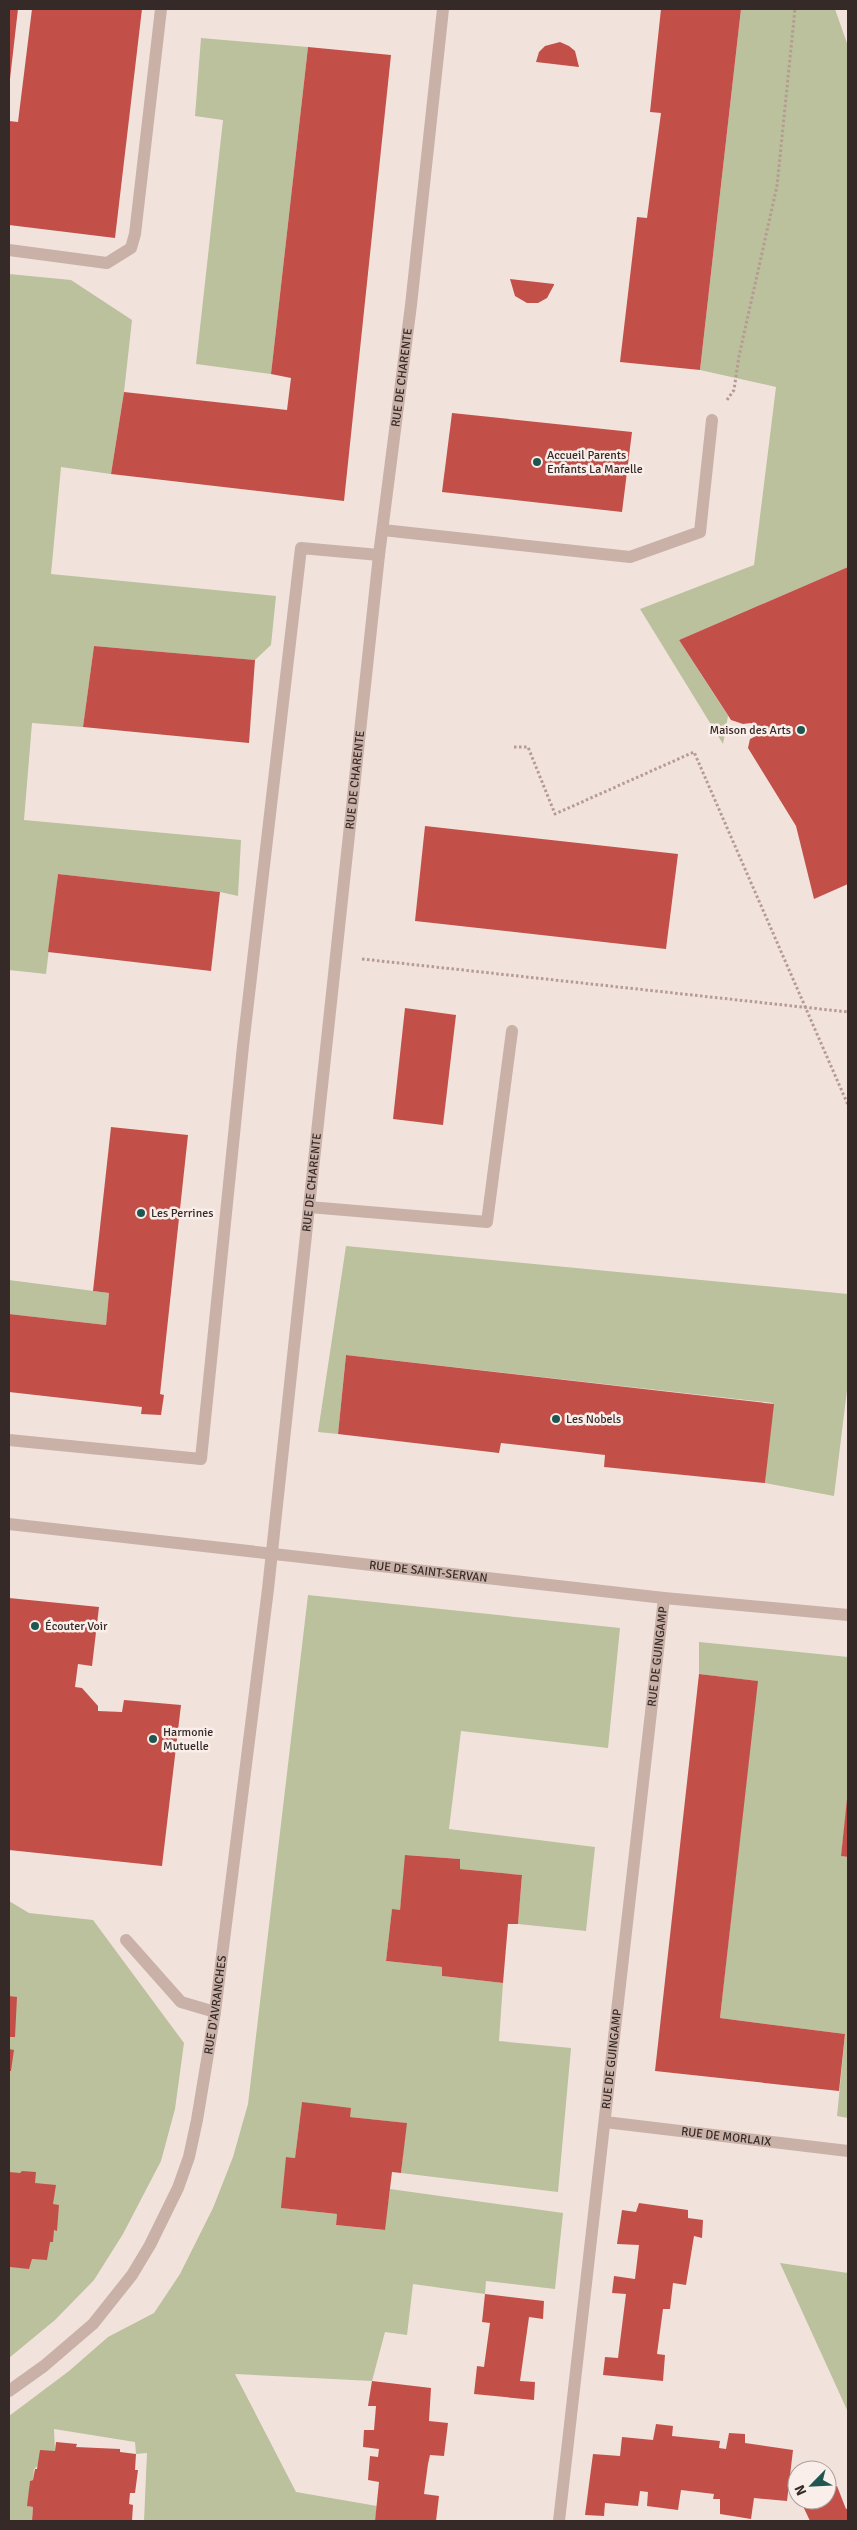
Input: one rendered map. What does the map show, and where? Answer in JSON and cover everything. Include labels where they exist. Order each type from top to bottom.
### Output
[{"type":"street","points":[[9,250],[107,263],[131,248],[136,234],[162,9]]},
{"type":"street","name":"RUE DE CHARENTE","points":[[272,1552],[379,555],[411,305],[443,9]]},
{"type":"street","points":[[383,530],[630,557],[700,532],[712,420]]},
{"type":"street","points":[[9,1440],[200,1459],[243,1046],[301,548],[379,555]]},
{"type":"street","points":[[309,1207],[487,1222],[512,1031]]},
{"type":"street","name":"RUE DE SAINT-SERVAN","points":[[9,1524],[272,1552],[664,1598],[848,1615]]},
{"type":"street","name":"RUE D'AVRANCHES","points":[[9,2391],[50,2361],[93,2324],[132,2275],[150,2245],[178,2188],[190,2157],[215,2012],[272,1552]]},
{"type":"street","name":"RUE DE GUINGAMP","points":[[559,2521],[606,2122],[664,1598]]},
{"type":"street","points":[[126,1940],[180,2002],[215,2012]]},
{"type":"street","name":"RUE DE MORLAIX","points":[[606,2122],[848,2151]]},
{"type":"path","points":[[712,420],[734,390],[739,356],[777,186],[795,9]]},
{"type":"path","points":[[514,747],[528,747],[555,814],[694,752],[848,1105]]},
{"type":"path","points":[[336,956],[848,1012]]},
{"type":"green space","points":[[741,9],[835,9],[848,46],[848,567],[679,640],[728,716],[723,744],[640,609],[754,565],[776,387],[700,370]]},
{"type":"green space","points":[[201,38],[308,47],[271,374],[196,364],[223,120],[195,116]]},
{"type":"green space","points":[[9,274],[71,280],[132,320],[124,392],[111,474],[61,467],[51,574],[276,596],[271,645],[255,660],[94,646],[83,727],[32,723],[24,820],[241,840],[238,896],[220,892],[58,874],[46,974],[9,970]]},
{"type":"green space","points":[[346,1246],[848,1294],[848,1382],[834,1496],[765,1483],[773,1403],[346,1355],[338,1434],[318,1432]]},
{"type":"green space","points":[[9,1280],[109,1293],[106,1325],[9,1314]]},
{"type":"green space","points":[[308,1595],[620,1628],[608,1748],[461,1731],[449,1829],[595,1847],[586,1931],[518,1924],[522,1875],[460,1869],[460,1859],[406,1855],[400,1910],[392,1910],[386,1961],[442,1967],[442,1976],[503,1983],[499,2041],[571,2048],[558,2192],[401,2173],[406,2123],[350,2117],[302,2103],[295,2158],[287,2157],[282,2208],[337,2214],[336,2225],[384,2230],[390,2189],[563,2213],[555,2289],[486,2281],[485,2294],[413,2284],[407,2335],[385,2332],[372,2381],[235,2374],[296,2492],[377,2506],[375,2521],[144,2521],[147,2453],[136,2454],[135,2442],[54,2429],[55,2451],[34,2469],[33,2480],[30,2481],[28,2506],[33,2507],[32,2521],[9,2521],[9,2416],[69,2371],[108,2337],[154,2313],[180,2274],[213,2208],[233,2157],[248,2104]]},
{"type":"green space","points":[[699,1642],[848,1657],[848,1796],[841,1856],[848,1857],[848,2118],[837,2116],[845,2034],[720,2018],[757,1681],[699,1674]]},
{"type":"green space","points":[[9,1901],[29,1913],[93,1920],[184,2043],[175,2109],[161,2161],[123,2234],[94,2280],[55,2320],[9,2358]]},
{"type":"green space","points":[[780,2263],[848,2273],[848,2412]]},
{"type":"building","points":[[9,9],[18,9],[10,79],[9,79]]},
{"type":"building","points":[[32,9],[142,9],[115,238],[9,225],[9,121],[18,122]]},
{"type":"building","points":[[661,9],[741,9],[700,370],[620,362],[637,217],[647,218],[661,113],[650,112]]},
{"type":"building","points":[[560,42],[575,51],[579,67],[536,62],[539,52],[545,46]]},
{"type":"building","points":[[308,47],[391,55],[344,501],[111,474],[124,392],[287,410],[291,378],[271,374]]},
{"type":"building","points":[[510,279],[554,285],[547,298],[538,303],[527,303],[515,296]]},
{"type":"building","name":"Accueil Parents Enfants La Marelle","points":[[452,413],[632,432],[622,512],[442,492]]},
{"type":"building","name":"Maison des Arts","points":[[848,567],[848,884],[814,899],[796,826],[748,748],[750,739],[756,736],[751,723],[743,724],[731,720],[679,640]]},
{"type":"building","points":[[94,646],[255,660],[249,743],[83,727]]},
{"type":"building","points":[[425,826],[678,854],[666,949],[415,921]]},
{"type":"building","points":[[58,874],[220,892],[211,971],[48,952]]},
{"type":"building","points":[[405,1008],[456,1015],[443,1125],[393,1119]]},
{"type":"building","name":"Les Perrines","points":[[111,1127],[188,1135],[160,1394],[164,1395],[161,1415],[141,1414],[142,1407],[9,1392],[9,1314],[106,1325],[109,1293],[93,1291]]},
{"type":"building","name":"Les Nobels","points":[[346,1355],[774,1404],[765,1483],[604,1467],[605,1455],[501,1443],[499,1453],[338,1434]]},
{"type":"building","points":[[9,1598],[99,1607],[92,1666],[78,1664],[75,1687],[82,1688],[98,1706],[98,1711],[122,1712],[124,1700],[181,1705],[162,1866],[9,1850]]},
{"type":"building","points":[[699,1674],[758,1681],[720,2018],[845,2034],[839,2091],[655,2071]]},
{"type":"building","points":[[848,1799],[848,1857],[841,1856]]},
{"type":"building","points":[[405,1855],[460,1859],[460,1869],[522,1875],[518,1924],[508,1924],[503,1983],[442,1976],[442,1967],[386,1961],[392,1909],[400,1910]]},
{"type":"building","points":[[9,1996],[17,1997],[15,2037],[9,2037]]},
{"type":"building","points":[[9,2049],[14,2050],[11,2071],[9,2071]]},
{"type":"building","points":[[302,2102],[351,2108],[350,2117],[407,2123],[401,2173],[392,2172],[385,2230],[336,2225],[337,2214],[281,2208],[286,2157],[295,2158]]},
{"type":"building","points":[[22,2171],[36,2172],[35,2183],[56,2185],[53,2204],[59,2205],[57,2231],[54,2230],[53,2242],[50,2242],[47,2260],[32,2259],[29,2269],[10,2267],[9,2264],[9,2172],[20,2173]]},
{"type":"building","points":[[639,2203],[688,2210],[688,2218],[703,2220],[702,2238],[694,2236],[686,2285],[673,2283],[670,2309],[663,2309],[657,2354],[665,2355],[663,2381],[603,2375],[605,2357],[618,2358],[626,2294],[612,2293],[614,2276],[635,2279],[639,2245],[617,2244],[622,2210],[636,2212]]},
{"type":"building","points":[[485,2294],[544,2301],[543,2319],[529,2317],[520,2381],[535,2382],[534,2400],[474,2394],[477,2366],[484,2367],[490,2323],[482,2322]]},
{"type":"building","points":[[372,2381],[431,2388],[429,2421],[448,2423],[444,2456],[430,2455],[424,2494],[439,2496],[436,2521],[375,2521],[379,2482],[368,2480],[370,2456],[378,2457],[379,2449],[363,2447],[364,2430],[374,2430],[376,2406],[368,2406]]},
{"type":"building","points":[[656,2424],[673,2426],[672,2436],[720,2441],[719,2448],[726,2449],[729,2433],[745,2434],[745,2443],[793,2450],[792,2460],[787,2460],[787,2501],[754,2498],[751,2519],[720,2514],[720,2499],[713,2499],[714,2494],[681,2490],[678,2510],[647,2506],[648,2492],[640,2491],[638,2506],[605,2503],[604,2516],[585,2515],[593,2454],[620,2456],[622,2437],[653,2440]]},
{"type":"building","points":[[56,2442],[77,2444],[76,2447],[120,2449],[120,2452],[136,2454],[135,2470],[138,2470],[135,2493],[130,2493],[129,2504],[133,2505],[132,2521],[32,2521],[33,2507],[27,2506],[30,2481],[33,2480],[35,2469],[37,2469],[40,2450],[55,2451]]},
{"type":"building","points":[[837,2486],[846,2509],[848,2508],[848,2521],[810,2521],[805,2510],[837,2510]]},
{"type":"place","name":"Accueil Parents Enfants La Marelle","points":[[537,462]]},
{"type":"place","name":"Maison des Arts","points":[[801,730]]},
{"type":"place","name":"Les Perrines","points":[[141,1213]]},
{"type":"place","name":"Les Nobels","points":[[556,1419]]},
{"type":"place","name":"Écouter Voir","points":[[35,1626]]},
{"type":"place","name":"Harmonie Mutuelle","points":[[153,1739]]}]
